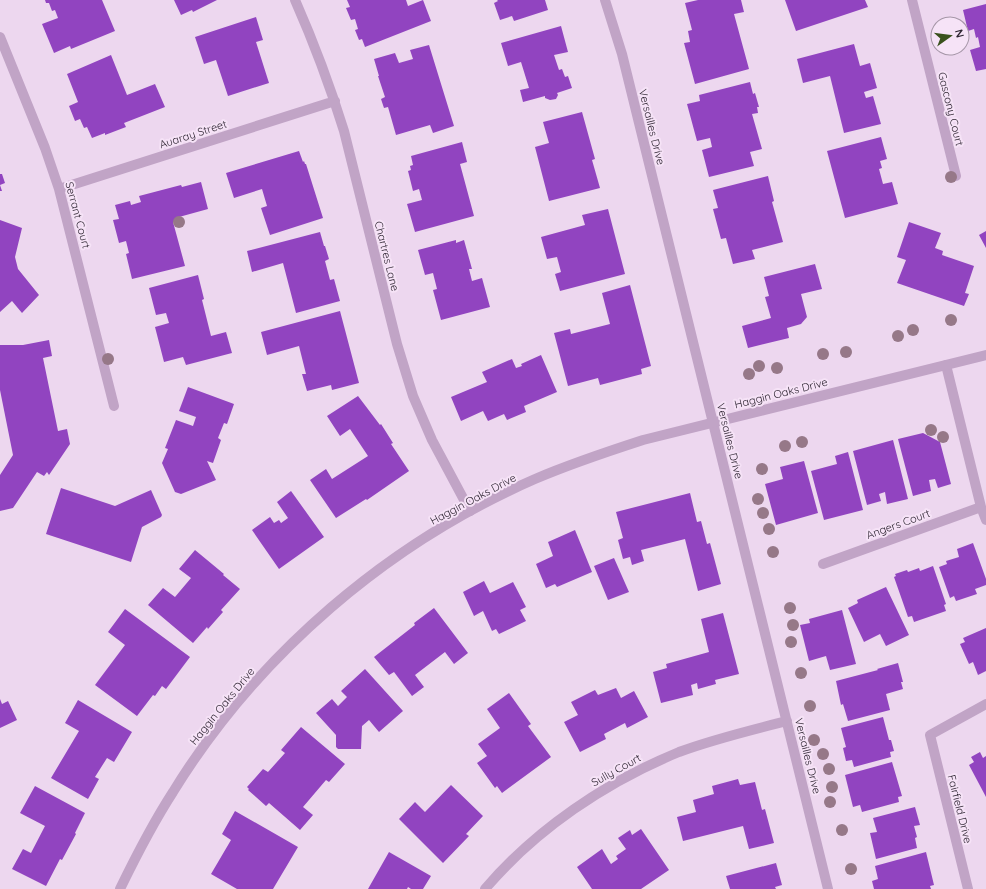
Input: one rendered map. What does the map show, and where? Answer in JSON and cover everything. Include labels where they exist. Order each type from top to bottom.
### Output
[{"type":"street","name":"Chartres Lane","points":[[295,0],[312,37],[344,131],[397,344],[413,396],[432,440],[470,511]]},
{"type":"street","name":"Versailles Drive","points":[[605,0],[622,54],[828,889]]},
{"type":"street","name":"Gascony Court","points":[[912,0],[956,176]]},
{"type":"street","name":"Serrant Court","points":[[0,37],[60,189],[114,406]]},
{"type":"street","name":"Auaray Street","points":[[60,189],[335,101]]},
{"type":"street","name":"Haggin Oaks Drive","points":[[120,889],[144,840],[174,791],[202,749],[242,698],[283,652],[326,613],[370,577],[417,543],[470,511],[534,479],[588,458],[643,440],[986,355]]},
{"type":"street","points":[[946,365],[981,507],[986,520]]},
{"type":"street","name":"Angers Court","points":[[823,564],[981,507]]},
{"type":"street","name":"Fairfield Drive","points":[[968,889],[930,735],[986,704]]},
{"type":"street","name":"Sully Court","points":[[485,889],[494,878],[526,847],[561,818],[598,793],[638,771],[679,752],[722,738],[787,721]]},
{"type":"building","points":[[45,0],[102,0],[115,31],[71,49],[70,46],[54,53],[42,24],[58,18],[55,10],[52,11],[49,3],[46,3]]},
{"type":"building","points":[[174,0],[217,0],[193,12],[192,10],[181,15]]},
{"type":"building","points":[[347,0],[406,0],[408,6],[423,0],[431,21],[365,47],[362,39],[359,40],[355,30],[358,29],[355,19],[351,20],[346,8],[350,7]]},
{"type":"building","points":[[497,0],[545,0],[548,10],[514,21],[512,16],[500,20],[494,3],[498,1]]},
{"type":"building","points":[[698,0],[741,0],[744,12],[734,14],[749,69],[695,84],[684,43],[690,42],[688,31],[692,30],[685,3]]},
{"type":"building","points":[[785,0],[865,0],[868,7],[796,31]]},
{"type":"building","points":[[986,4],[986,69],[976,71],[970,50],[980,47],[978,37],[976,38],[974,29],[970,30],[970,16],[964,16],[963,10]]},
{"type":"building","points":[[256,17],[263,40],[256,42],[269,83],[228,96],[216,60],[204,64],[195,37]]},
{"type":"building","points":[[561,26],[568,52],[554,55],[559,70],[562,69],[565,77],[568,76],[572,88],[557,93],[558,95],[556,99],[550,100],[545,98],[545,96],[523,102],[520,90],[529,88],[521,62],[508,66],[501,43]]},
{"type":"building","points":[[854,44],[860,66],[870,63],[877,88],[864,92],[866,98],[873,96],[881,124],[844,133],[830,76],[803,83],[797,59]]},
{"type":"building","points":[[429,45],[454,126],[433,133],[430,125],[396,135],[388,107],[384,108],[381,99],[385,97],[374,59],[395,53],[399,63],[413,59],[410,50]]},
{"type":"building","points":[[111,55],[127,95],[155,84],[165,107],[124,123],[126,127],[92,138],[87,127],[84,128],[80,119],[75,121],[69,106],[78,102],[67,74]]},
{"type":"building","points":[[750,82],[753,94],[755,93],[759,107],[757,107],[758,113],[752,114],[762,149],[750,152],[754,166],[709,177],[702,150],[712,147],[710,138],[697,141],[687,104],[700,101],[699,95]]},
{"type":"building","points":[[582,112],[595,159],[592,160],[600,188],[549,201],[535,147],[549,143],[543,122]]},
{"type":"building","points":[[881,137],[887,159],[880,161],[882,168],[879,169],[883,184],[892,182],[898,204],[845,218],[827,151]]},
{"type":"building","points":[[462,142],[467,162],[460,164],[474,216],[415,232],[407,204],[422,200],[419,189],[413,191],[408,171],[411,170],[410,166],[413,165],[411,156]]},
{"type":"building","points":[[299,151],[303,162],[304,161],[306,164],[323,218],[270,235],[261,208],[267,206],[262,189],[234,198],[226,173]]},
{"type":"building","points":[[0,174],[2,174],[5,183],[0,185]]},
{"type":"building","points":[[768,176],[774,201],[772,202],[783,242],[752,250],[755,259],[733,264],[726,238],[721,239],[713,209],[718,208],[713,190]]},
{"type":"building","points":[[201,182],[208,209],[179,217],[180,220],[173,222],[185,266],[132,279],[126,254],[129,253],[126,241],[119,243],[113,220],[119,219],[115,205],[130,201],[131,205],[141,202],[139,196],[181,185],[182,187]]},
{"type":"building","points":[[608,209],[625,274],[560,291],[555,274],[561,272],[557,257],[547,259],[541,237],[585,225],[582,215]]},
{"type":"building","points":[[0,220],[22,228],[15,257],[18,269],[39,295],[22,313],[12,301],[0,312]]},
{"type":"building","points":[[909,222],[941,233],[935,248],[943,251],[942,255],[974,266],[965,293],[969,294],[964,306],[897,283],[906,260],[897,257]]},
{"type":"building","points":[[986,231],[986,248],[979,235]]},
{"type":"building","points":[[320,232],[329,259],[325,261],[330,280],[334,279],[340,301],[296,313],[283,263],[252,272],[247,251]]},
{"type":"building","points":[[456,240],[456,243],[464,240],[472,269],[469,269],[472,281],[482,278],[490,307],[441,320],[433,290],[437,289],[433,273],[425,275],[418,250]]},
{"type":"building","points":[[815,264],[822,289],[801,294],[807,317],[801,324],[787,328],[789,338],[748,348],[742,326],[771,318],[765,297],[769,296],[764,277]]},
{"type":"building","points":[[198,275],[204,299],[202,300],[211,336],[226,332],[232,353],[186,365],[183,357],[164,362],[155,327],[169,323],[166,313],[156,315],[149,288]]},
{"type":"building","points":[[630,285],[651,366],[641,369],[642,374],[600,385],[598,378],[568,386],[554,333],[570,329],[571,334],[610,324],[602,293]]},
{"type":"building","points":[[340,311],[359,383],[332,390],[331,385],[307,391],[302,374],[306,374],[299,346],[267,355],[261,332]]},
{"type":"building","points":[[49,340],[52,356],[43,358],[58,431],[67,429],[70,444],[49,475],[47,472],[44,476],[37,472],[13,508],[0,511],[0,475],[13,455],[0,390],[0,345],[23,345]]},
{"type":"building","points":[[541,355],[557,392],[524,406],[526,412],[507,420],[504,414],[488,421],[483,411],[461,421],[451,397],[487,382],[482,372],[512,359],[516,368],[522,366],[521,364]]},
{"type":"building","points":[[188,387],[234,404],[227,424],[224,423],[218,438],[221,440],[213,463],[207,461],[216,480],[181,494],[175,492],[162,463],[168,449],[165,448],[176,420],[193,426],[196,417],[179,411]]},
{"type":"building","points":[[358,396],[380,425],[381,424],[393,443],[391,444],[409,471],[367,500],[366,499],[336,518],[310,480],[326,469],[332,479],[368,456],[350,429],[340,436],[327,416]]},
{"type":"building","points":[[923,433],[940,442],[951,484],[938,488],[935,479],[929,480],[931,491],[913,496],[898,439]]},
{"type":"building","points":[[893,440],[908,499],[887,504],[885,492],[879,494],[881,501],[867,505],[853,451]]},
{"type":"building","points":[[848,452],[863,510],[824,520],[811,471],[837,464],[835,456]]},
{"type":"building","points":[[804,461],[818,513],[776,525],[765,484],[783,479],[780,467]]},
{"type":"building","points":[[61,488],[115,506],[151,490],[162,515],[161,517],[142,527],[131,562],[46,534]]},
{"type":"building","points":[[291,491],[324,537],[279,569],[252,530],[270,517],[274,523],[279,520],[281,523],[288,518],[277,502]]},
{"type":"building","points":[[690,493],[697,522],[701,521],[707,544],[710,543],[721,584],[698,591],[685,539],[641,550],[644,561],[632,565],[630,557],[623,559],[618,540],[623,538],[616,512]]},
{"type":"building","points":[[575,530],[592,572],[557,587],[555,584],[546,588],[536,564],[553,556],[548,542]]},
{"type":"building","points":[[973,543],[986,579],[986,585],[975,589],[977,594],[956,601],[954,596],[950,598],[939,567],[947,564],[946,561],[959,557],[957,549]]},
{"type":"building","points":[[195,550],[240,589],[221,610],[223,612],[193,643],[148,605],[163,588],[175,597],[191,578],[179,569]]},
{"type":"building","points":[[614,558],[629,592],[608,600],[594,566]]},
{"type":"building","points":[[933,566],[946,604],[944,605],[946,611],[914,622],[912,616],[908,617],[894,577],[896,576],[895,574],[907,570],[908,572],[919,568],[920,571]]},
{"type":"building","points":[[484,581],[490,593],[513,582],[526,607],[520,610],[526,621],[499,634],[496,629],[492,631],[483,611],[474,616],[463,592]]},
{"type":"building","points":[[886,587],[909,635],[886,646],[880,634],[864,642],[848,608],[858,603],[857,600]]},
{"type":"building","points":[[434,608],[468,653],[454,664],[445,652],[415,675],[424,687],[412,696],[394,672],[389,675],[374,657]]},
{"type":"building","points":[[125,609],[190,657],[166,689],[162,686],[137,716],[95,685],[125,645],[108,632]]},
{"type":"building","points":[[842,610],[856,664],[830,670],[826,656],[809,661],[800,625],[810,623],[809,619]]},
{"type":"building","points":[[723,613],[739,674],[715,680],[716,684],[698,689],[697,683],[691,685],[693,695],[661,703],[653,672],[667,668],[666,664],[709,652],[701,619]]},
{"type":"building","points":[[986,628],[986,671],[978,675],[973,662],[969,664],[960,644],[965,642],[963,638]]},
{"type":"building","points":[[898,663],[903,682],[901,682],[903,689],[886,694],[890,710],[848,721],[843,704],[841,705],[836,681]]},
{"type":"building","points":[[365,669],[403,711],[379,732],[369,720],[362,726],[361,749],[338,749],[336,747],[336,735],[316,713],[332,699],[338,706],[347,697],[341,691]]},
{"type":"building","points":[[616,688],[621,698],[634,691],[648,717],[627,728],[625,723],[604,734],[606,739],[580,752],[564,722],[578,715],[571,702],[595,690],[598,695]]},
{"type":"building","points":[[509,693],[531,724],[528,726],[551,757],[502,793],[497,786],[495,788],[477,763],[487,756],[478,744],[500,728],[487,709]]},
{"type":"building","points":[[0,699],[2,704],[8,701],[17,720],[0,728]]},
{"type":"building","points":[[78,700],[132,732],[114,762],[107,758],[95,777],[99,779],[88,799],[51,778],[79,731],[65,723]]},
{"type":"building","points":[[883,717],[889,740],[891,740],[894,751],[890,752],[891,757],[854,767],[852,760],[846,761],[843,748],[846,747],[841,728]]},
{"type":"building","points":[[301,727],[345,764],[329,782],[326,780],[303,807],[313,815],[300,830],[269,803],[266,806],[248,790],[249,789],[247,787],[263,769],[268,772],[285,753],[281,750]]},
{"type":"building","points":[[980,752],[983,758],[986,756],[986,797],[969,765],[974,762],[971,757]]},
{"type":"building","points":[[892,762],[902,796],[898,797],[899,802],[862,812],[860,805],[853,807],[845,775]]},
{"type":"building","points":[[738,779],[740,785],[755,782],[762,810],[765,809],[774,843],[749,849],[743,826],[683,841],[677,817],[696,812],[693,800],[714,794],[712,786]]},
{"type":"building","points":[[451,785],[483,816],[466,834],[469,836],[443,863],[399,819],[415,802],[425,812]]},
{"type":"building","points":[[35,786],[85,813],[75,833],[76,834],[62,860],[60,859],[46,886],[12,869],[23,849],[31,853],[45,826],[20,813]]},
{"type":"building","points":[[915,807],[920,825],[914,826],[917,837],[915,838],[917,848],[876,859],[870,833],[877,832],[873,818]]},
{"type":"building","points":[[235,811],[298,847],[273,889],[237,889],[211,874],[231,840],[222,834]]},
{"type":"building","points":[[641,829],[669,870],[641,889],[592,889],[577,867],[602,849],[611,864],[618,859],[616,856],[626,849],[618,838],[630,830],[632,835]]},
{"type":"building","points":[[389,852],[431,876],[423,889],[411,889],[408,887],[407,889],[368,889]]},
{"type":"building","points":[[926,852],[934,885],[930,886],[931,889],[874,889],[872,881],[878,879],[875,866]]},
{"type":"building","points":[[776,863],[782,885],[775,887],[776,889],[730,889],[726,876]]}]
